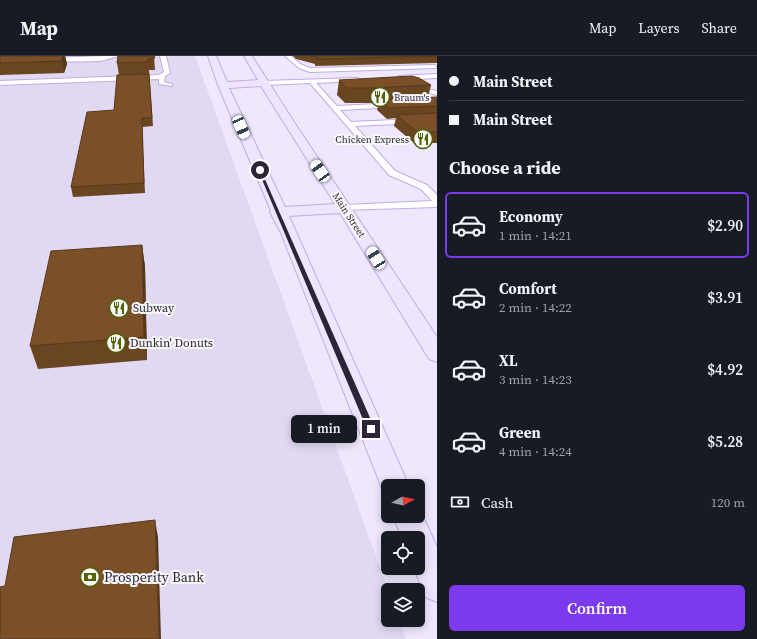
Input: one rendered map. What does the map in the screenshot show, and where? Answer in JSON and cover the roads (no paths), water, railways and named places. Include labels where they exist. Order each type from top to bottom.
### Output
[{"type":"main road","points":[[212,56],[223,85],[392,479]]},
{"type":"main road","name":"Main Street","points":[[248,56],[264,84],[345,208],[437,354]]},
{"type":"main road","points":[[223,85],[264,84]]},
{"type":"main road","points":[[278,212],[345,208]]},
{"type":"main road","points":[[425,556],[437,585]]},
{"type":"lane","points":[[39,61],[115,56]]},
{"type":"lane","points":[[0,83],[161,77],[167,73],[163,56]]},
{"type":"lane","points":[[288,56],[303,69],[310,70],[437,67]]},
{"type":"lane","points":[[390,79],[437,76]]},
{"type":"lane","points":[[161,77],[161,83],[170,85]]},
{"type":"lane","points":[[264,84],[366,80]]},
{"type":"lane","points":[[312,82],[325,92],[335,108],[348,124],[392,173],[424,187],[437,202]]},
{"type":"lane","points":[[408,88],[420,88],[437,93]]},
{"type":"lane","points":[[335,108],[406,105]]},
{"type":"lane","points":[[348,124],[437,120]]},
{"type":"lane","points":[[345,208],[437,202]]},
{"type":"place","name":"Braum's","points":[[380,97]]},
{"type":"place","name":"Chicken Express","points":[[423,139]]},
{"type":"place","name":"Subway","points":[[119,308]]},
{"type":"place","name":"Dunkin' Donuts","points":[[116,343]]},
{"type":"place","name":"Prosperity Bank","points":[[90,577]]}]
